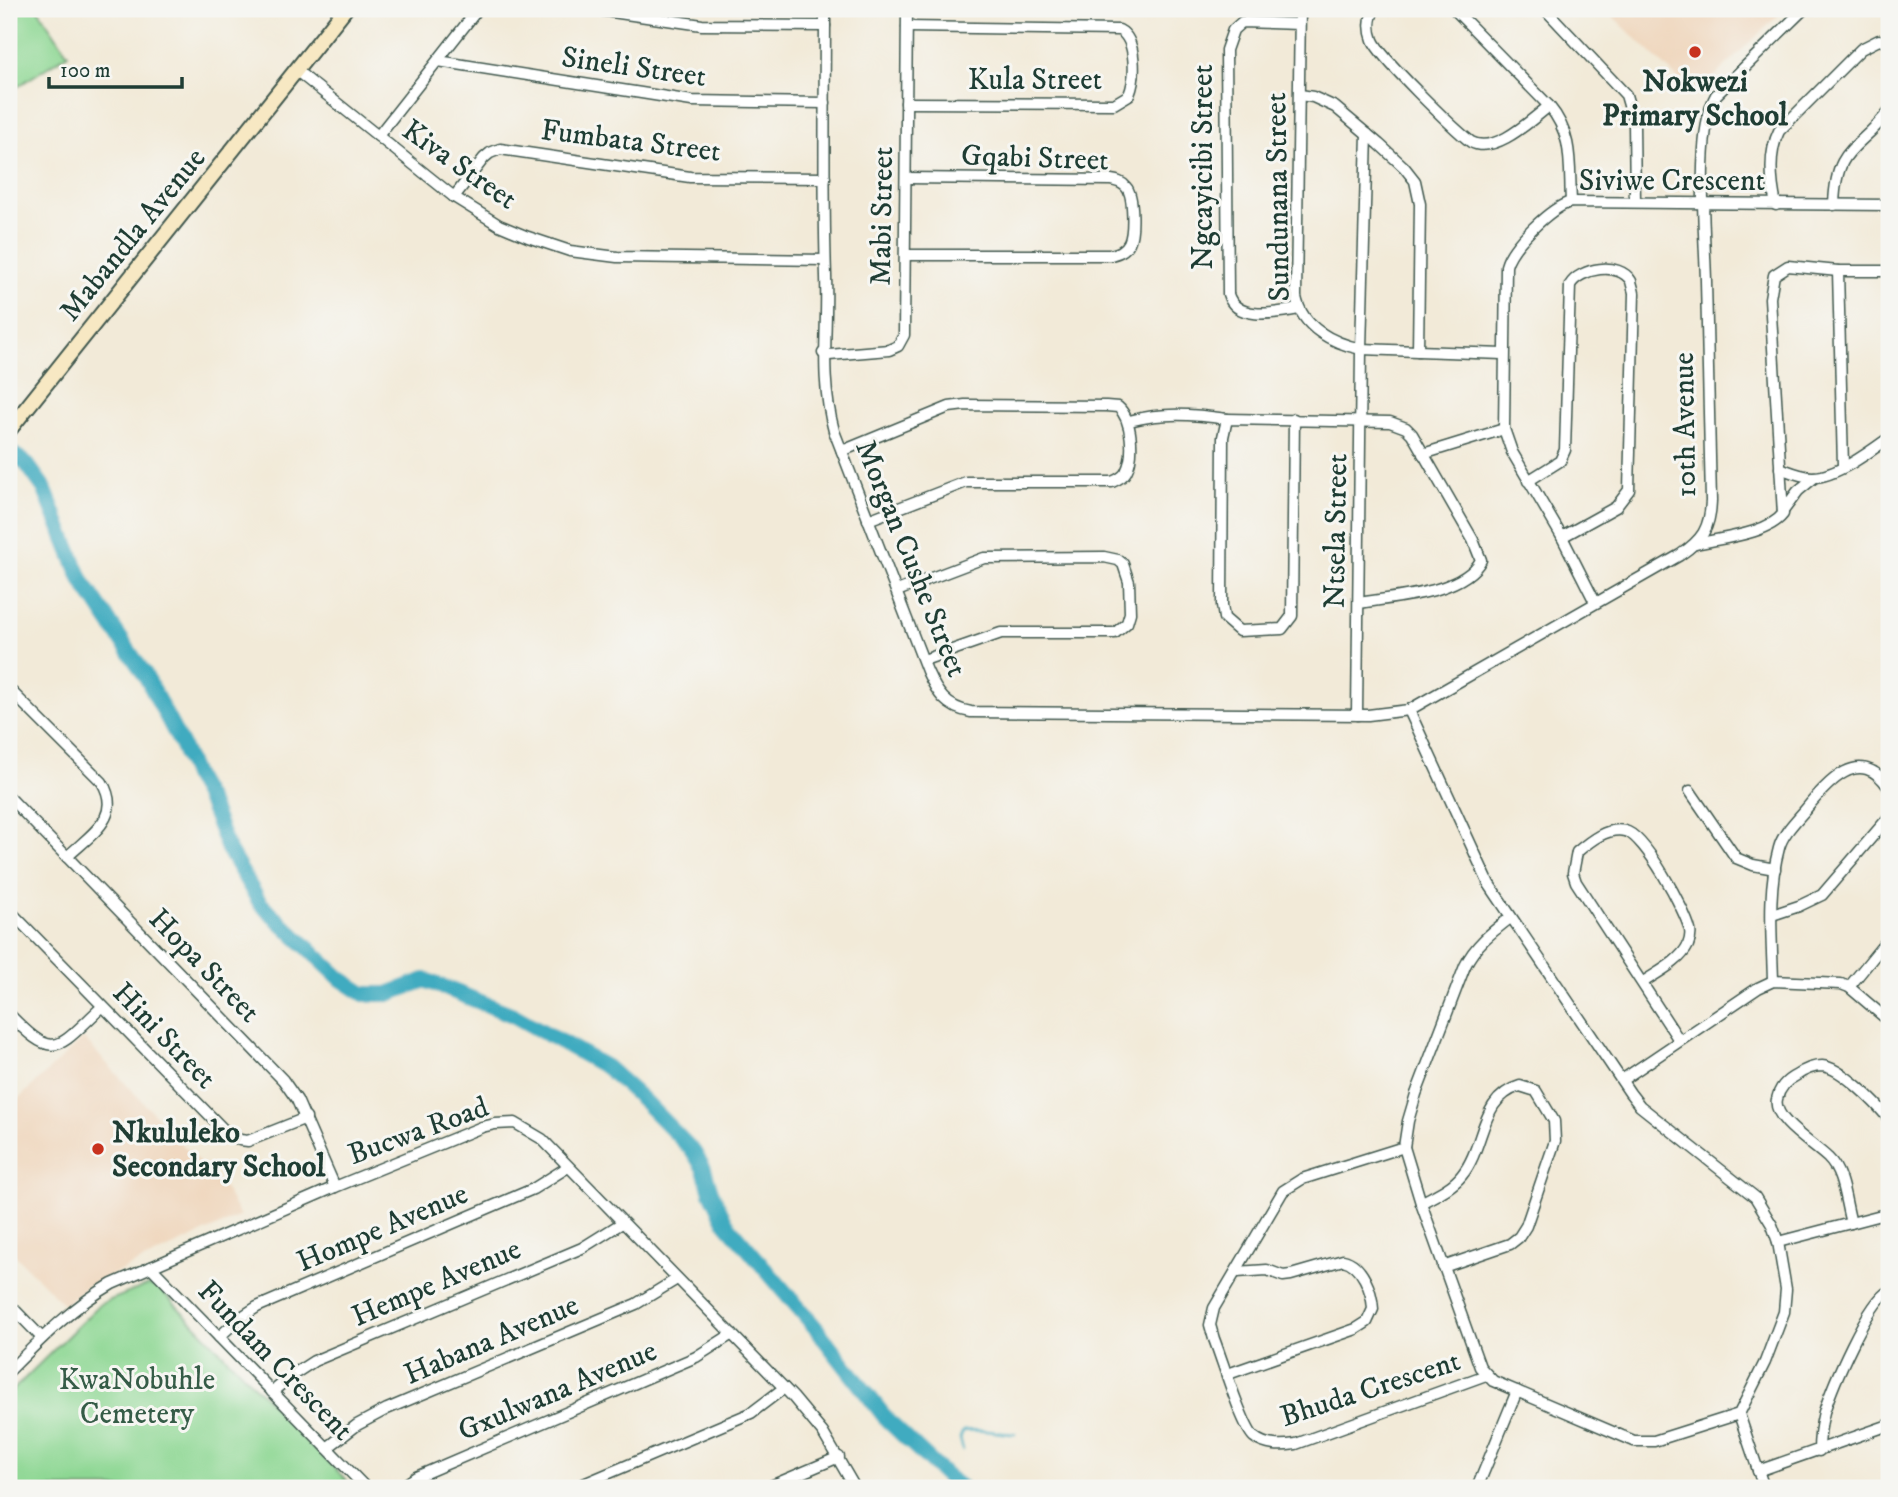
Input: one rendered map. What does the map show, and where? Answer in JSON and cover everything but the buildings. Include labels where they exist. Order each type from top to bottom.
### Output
[{"type":"street","name":"Mabandla Avenue","points":[[10,428],[345,9]]},
{"type":"street","points":[[378,136],[478,9]]},
{"type":"street","points":[[591,9],[702,25],[825,26]]},
{"type":"street","name":"Morgan Cushe Street","points":[[825,9],[823,352],[827,404],[868,520],[939,695],[951,706],[971,712],[1357,715],[1409,710]]},
{"type":"street","name":"Mabi Street","points":[[823,352],[829,355],[894,349],[901,343],[904,335],[907,9]]},
{"type":"street","name":"Sundunana Street","points":[[1300,9],[1296,297],[1299,309],[1308,322],[1346,346],[1361,349],[1503,354]]},
{"type":"street","points":[[1375,9],[1371,30],[1379,51],[1471,142],[1481,146],[1494,144],[1549,106]]},
{"type":"street","points":[[1454,9],[1549,106],[1566,132],[1571,202]]},
{"type":"street","points":[[1545,9],[1626,95],[1634,123],[1635,202]]},
{"type":"street","name":"10th Avenue","points":[[1696,544],[1710,519],[1711,501],[1704,203],[1705,127],[1711,104],[1724,86],[1804,9]]},
{"type":"street","name":"Ngcayicibi Street","points":[[1299,24],[1242,22],[1233,30],[1226,50],[1228,294],[1234,307],[1240,310],[1260,313],[1299,309]]},
{"type":"street","name":"Kula Street","points":[[906,103],[1114,104],[1129,95],[1132,82],[1132,46],[1128,36],[1119,30],[908,27]]},
{"type":"street","points":[[1776,205],[1772,166],[1774,145],[1779,131],[1861,49],[1879,40],[1889,43]]},
{"type":"street","name":"Sineli Street","points":[[438,61],[692,101],[825,103]]},
{"type":"street","name":"Kiva Street","points":[[297,71],[454,197],[499,225],[553,246],[584,254],[617,257],[825,260]]},
{"type":"street","points":[[1300,95],[1313,97],[1335,107],[1404,167],[1415,181],[1419,193],[1418,351]]},
{"type":"street","points":[[1833,205],[1835,178],[1844,157],[1889,111]]},
{"type":"street","name":"Ntsela Street","points":[[1357,715],[1361,349],[1367,134]]},
{"type":"street","name":"Fumbata Street","points":[[454,197],[484,158],[500,149],[690,177],[825,178]]},
{"type":"street","name":"Gqabi Street","points":[[906,178],[1111,180],[1127,188],[1132,201],[1130,240],[1122,252],[1111,255],[906,255]]},
{"type":"street","name":"Siviwe Crescent","points":[[1595,603],[1562,537],[1512,452],[1504,429],[1503,354],[1508,258],[1556,209],[1571,202],[1889,205]]},
{"type":"street","points":[[1783,510],[1770,298],[1774,275],[1788,266],[1838,271],[1889,271]]},
{"type":"street","points":[[1528,481],[1560,461],[1565,450],[1570,285],[1576,277],[1588,271],[1613,270],[1625,275],[1631,281],[1634,293],[1629,490],[1616,507],[1562,537]]},
{"type":"street","points":[[1838,271],[1843,466]]},
{"type":"street","points":[[842,451],[948,407],[965,405],[1118,407],[1129,421],[1129,462],[1126,472],[1112,482],[966,482],[868,520]]},
{"type":"street","points":[[1129,421],[1172,413],[1190,413],[1227,419],[1397,423],[1412,434],[1473,540],[1481,560],[1472,572],[1433,590],[1359,603]]},
{"type":"street","points":[[1227,419],[1223,437],[1222,612],[1234,629],[1262,631],[1279,630],[1286,626],[1293,609],[1294,419]]},
{"type":"street","points":[[1423,454],[1504,429]]},
{"type":"street","points":[[1764,1488],[1739,1414],[1765,1362],[1784,1312],[1786,1289],[1772,1224],[1755,1197],[1640,1106],[1510,918],[1481,868],[1409,710],[1696,544],[1762,529],[1778,520],[1793,497],[1815,477],[1843,466],[1889,438]]},
{"type":"street","points":[[1780,468],[1815,477]]},
{"type":"street","points":[[897,591],[990,557],[1104,557],[1118,560],[1127,571],[1130,613],[1127,623],[1115,633],[1001,633],[924,660]]},
{"type":"street","points":[[9,689],[102,782],[110,799],[110,807],[99,826],[67,857]]},
{"type":"street","points":[[1773,981],[1772,915],[1775,869],[1784,836],[1827,783],[1847,770],[1867,770],[1889,788]]},
{"type":"street","points":[[1690,791],[1737,858],[1753,865],[1775,869]]},
{"type":"street","name":"Hopa Street","points":[[9,797],[283,1080],[298,1100],[335,1187]]},
{"type":"street","points":[[1772,915],[1822,895],[1889,817]]},
{"type":"street","points":[[1642,983],[1681,955],[1689,944],[1690,931],[1673,891],[1645,848],[1632,834],[1617,831],[1597,838],[1577,852],[1573,873],[1576,882],[1679,1040]]},
{"type":"street","name":"Hini Street","points":[[9,910],[214,1121],[234,1137],[254,1140],[306,1118]]},
{"type":"street","points":[[1510,918],[1482,941],[1465,966],[1416,1094],[1404,1147],[1472,1350],[1486,1375],[1493,1381],[1634,1441],[1654,1441],[1739,1414]]},
{"type":"street","points":[[1849,988],[1889,938]]},
{"type":"street","points":[[1622,1080],[1758,988],[1773,981],[1830,982],[1849,988],[1889,1021]]},
{"type":"street","points":[[9,1014],[34,1039],[51,1046],[69,1037],[102,1007]]},
{"type":"street","points":[[1851,1223],[1834,1164],[1781,1117],[1776,1102],[1780,1091],[1787,1082],[1807,1069],[1821,1066],[1851,1083],[1889,1119]]},
{"type":"street","points":[[1421,1203],[1460,1178],[1476,1151],[1489,1110],[1500,1096],[1520,1086],[1536,1091],[1554,1121],[1555,1141],[1526,1226],[1510,1244],[1443,1267]]},
{"type":"street","name":"Bucwa Road","points":[[9,1371],[85,1300],[112,1284],[468,1132],[503,1123],[515,1123],[542,1139],[784,1388],[823,1433],[855,1488]]},
{"type":"street","name":"Bhuda Crescent","points":[[1404,1147],[1302,1179],[1283,1191],[1211,1318],[1214,1339],[1248,1430],[1262,1442],[1280,1446],[1296,1444],[1486,1375]]},
{"type":"street","name":"Hompe Avenue","points":[[219,1338],[240,1318],[257,1307],[533,1189],[568,1167]]},
{"type":"street","points":[[1778,1242],[1889,1213]]},
{"type":"street","name":"Hempe Avenue","points":[[272,1392],[314,1361],[582,1248],[622,1223]]},
{"type":"street","points":[[1228,1374],[1356,1329],[1367,1322],[1373,1309],[1364,1279],[1357,1267],[1343,1260],[1283,1276],[1267,1270],[1237,1272]]},
{"type":"street","name":"Fundam Crescent","points":[[151,1267],[366,1488]]},
{"type":"street","name":"Habana Avenue","points":[[327,1448],[370,1418],[636,1304],[677,1279]]},
{"type":"street","points":[[1819,1451],[1825,1412],[1845,1363],[1872,1307],[1889,1291]]},
{"type":"street","points":[[9,1304],[42,1338]]},
{"type":"street","name":"Gxulwana Avenue","points":[[400,1488],[416,1477],[695,1357],[732,1334]]},
{"type":"street","points":[[574,1488],[751,1413],[784,1388]]},
{"type":"street","points":[[1476,1488],[1517,1391]]},
{"type":"street","points":[[1758,1471],[1889,1425]]},
{"type":"street","points":[[766,1488],[839,1457]]},
{"type":"shaded area","name":"Nokwezi Primary School","points":[[1605,9],[1785,9],[1695,95]]},
{"type":"shaded area","name":"Nkululeko Secondary School","points":[[83,1038],[226,1191],[240,1216],[85,1287],[64,1305],[9,1249],[9,1108]]},
{"type":"green space","points":[[9,9],[38,9],[68,54],[9,92]]},
{"type":"green space","name":"KwaNobuhle Cemetery","points":[[148,1285],[159,1288],[354,1488],[9,1488],[9,1394],[100,1304]]},
{"type":"waterway","points":[[9,452],[26,463],[44,488],[82,581],[145,675],[211,806],[228,849],[260,903],[341,979],[364,994],[388,994],[425,980],[513,1015],[606,1067],[693,1151],[704,1169],[711,1192],[726,1223],[815,1327],[888,1421],[962,1488]]},
{"type":"waterway","points":[[963,1450],[960,1438],[963,1431],[1015,1434]]},
{"type":"place","name":"Nokwezi Primary School","points":[[1695,52]]},
{"type":"place","name":"Nkululeko Secondary School","points":[[98,1149]]}]
